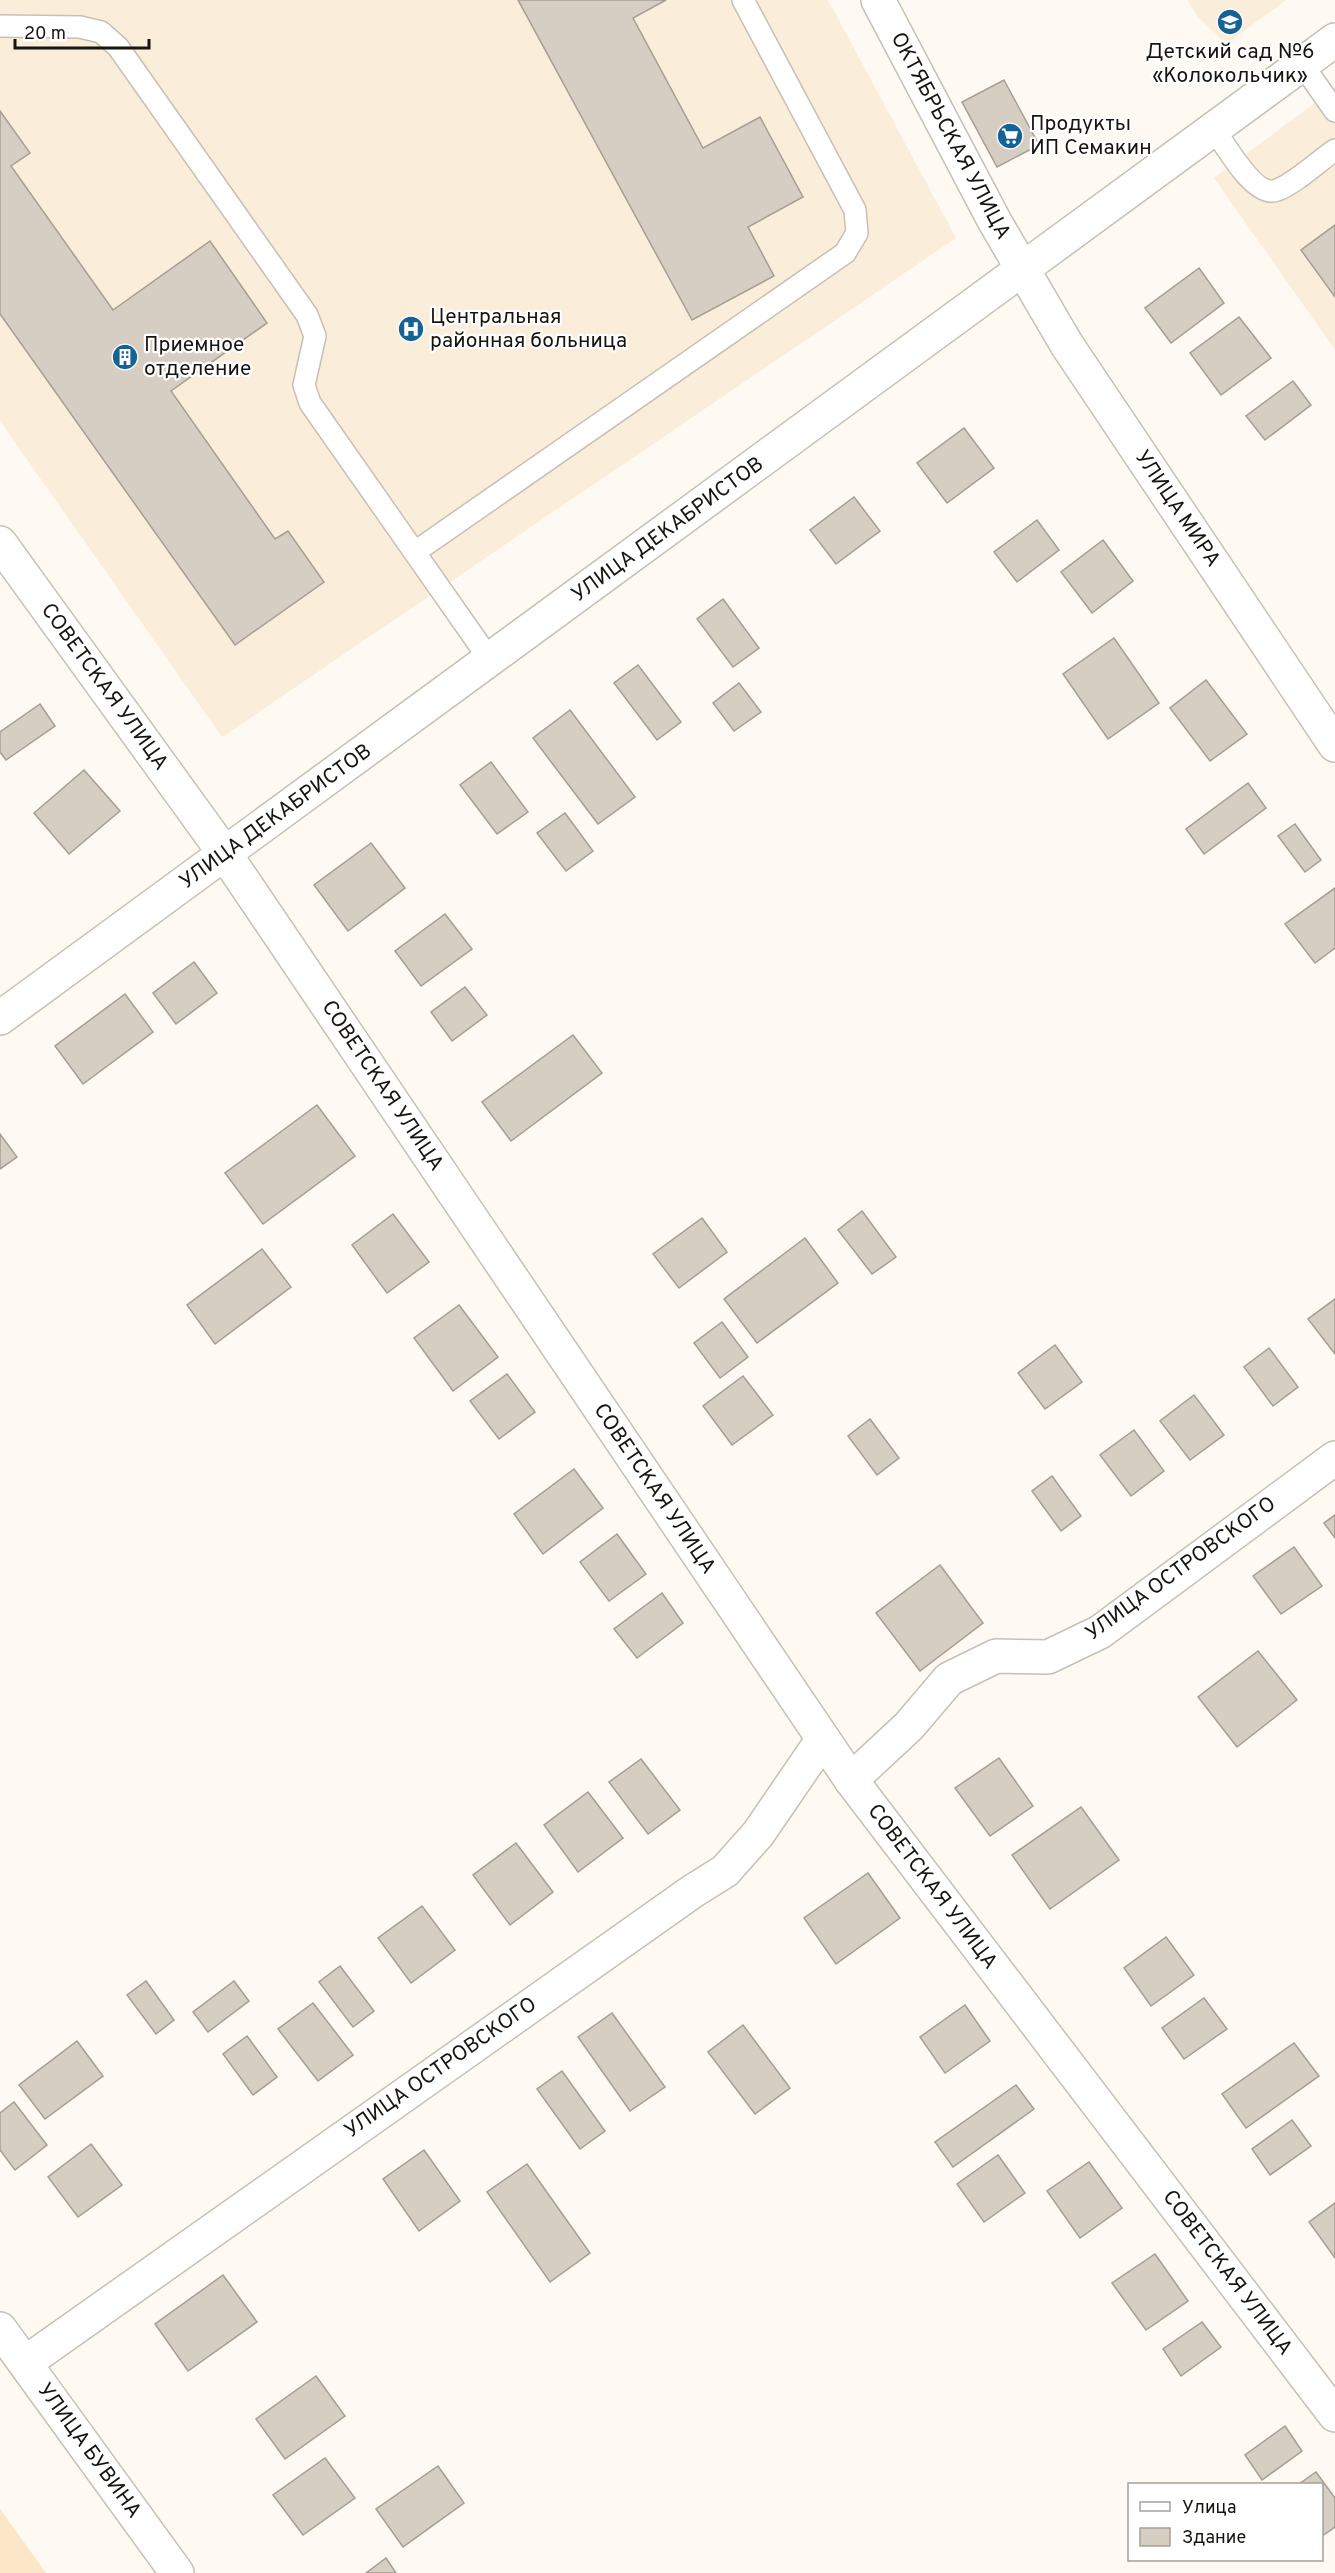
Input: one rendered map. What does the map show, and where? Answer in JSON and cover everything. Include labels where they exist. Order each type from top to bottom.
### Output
[{"type":"street","name":"ОКТЯБРЬСКАЯ УЛИЦА","points":[[878,0],[1022,271]]},
{"type":"street","name":"УЛИЦА ДЕКАБРИСТОВ","points":[[0,1018],[1335,40]]},
{"type":"street","name":"УЛИЦА МИРА","points":[[1022,271],[1067,345],[1335,745]]},
{"type":"street","name":"СОВЕТСКАЯ УЛИЦА","points":[[0,543],[225,854],[851,1780],[1335,2415]]},
{"type":"street","name":"УЛИЦА ОСТРОВСКОГО","points":[[851,1780],[909,1726],[949,1679],[996,1656],[1048,1657],[1100,1632],[1335,1458]]},
{"type":"street","name":"УЛИЦА ОСТРОВСКОГО","points":[[25,2363],[693,1891],[725,1871],[758,1834],[824,1739]]},
{"type":"street","name":"УЛИЦА БУВИНА","points":[[0,2329],[177,2573]]},
{"type":"lane","points":[[415,552],[844,253],[857,233],[855,210],[743,0]]},
{"type":"lane","points":[[0,26],[80,27],[101,32],[118,47],[307,315],[315,336],[304,385],[310,403],[490,660]]},
{"type":"lane","points":[[1302,64],[1335,111]]},
{"type":"lane","points":[[1214,129],[1255,185],[1265,192],[1277,190],[1335,150]]},
{"type":"shaded area","name":"Центральная районная больница","points":[[0,0],[828,0],[956,238],[222,737],[0,421]]},
{"type":"shaded area","name":"Детский сад №6 «Колокольчик»","points":[[1188,0],[1286,0],[1226,44],[1196,15]]},
{"type":"shaded area","points":[[1335,88],[1335,350],[1214,178]]},
{"type":"shaded area","points":[[0,2509],[46,2573],[0,2573]]},
{"type":"building","points":[[518,0],[666,0],[633,18],[703,148],[760,117],[803,197],[748,227],[774,276],[692,320]]},
{"type":"building","points":[[1004,80],[1039,145],[997,167],[962,102]]},
{"type":"building","name":"Приемное отделение","points":[[0,111],[30,153],[11,166],[113,310],[210,241],[267,323],[171,391],[275,539],[288,531],[324,582],[235,645],[0,314]]},
{"type":"building","points":[[1335,225],[1335,297],[1301,250]]},
{"type":"building","points":[[1199,268],[1224,303],[1171,343],[1145,308]]},
{"type":"building","points":[[1239,317],[1271,358],[1221,395],[1190,353]]},
{"type":"building","points":[[1293,381],[1311,405],[1265,440],[1246,416]]},
{"type":"building","points":[[964,428],[994,468],[947,503],[917,463]]},
{"type":"building","points":[[854,497],[880,531],[836,564],[810,530]]},
{"type":"building","points":[[1037,520],[1059,550],[1017,582],[994,552]]},
{"type":"building","points":[[1103,540],[1133,581],[1092,613],[1061,572]]},
{"type":"building","points":[[723,599],[759,648],[733,667],[697,619]]},
{"type":"building","points":[[1114,638],[1159,703],[1108,739],[1063,674]]},
{"type":"building","points":[[638,665],[681,722],[657,740],[614,683]]},
{"type":"building","points":[[1206,680],[1247,734],[1210,761],[1170,708]]},
{"type":"building","points":[[739,683],[761,712],[734,731],[713,703]]},
{"type":"building","points":[[40,704],[55,726],[6,760],[0,752],[0,732]]},
{"type":"building","points":[[570,710],[635,797],[598,824],[533,738]]},
{"type":"building","points":[[491,762],[528,812],[497,834],[460,785]]},
{"type":"building","points":[[84,770],[120,811],[69,854],[34,813]]},
{"type":"building","points":[[1248,783],[1266,808],[1204,854],[1186,829]]},
{"type":"building","points":[[565,813],[593,851],[566,871],[537,833]]},
{"type":"building","points":[[1295,824],[1321,860],[1305,872],[1278,836]]},
{"type":"building","points":[[371,843],[405,888],[348,931],[314,885]]},
{"type":"building","points":[[1335,888],[1335,948],[1315,963],[1285,924]]},
{"type":"building","points":[[445,914],[472,949],[421,986],[395,951]]},
{"type":"building","points":[[194,962],[217,993],[176,1024],[153,993]]},
{"type":"building","points":[[465,987],[487,1015],[452,1041],[431,1012]]},
{"type":"building","points":[[125,994],[153,1032],[83,1084],[55,1046]]},
{"type":"building","points":[[573,1035],[602,1073],[511,1141],[482,1102]]},
{"type":"building","points":[[317,1105],[355,1156],[263,1224],[225,1173]]},
{"type":"building","points":[[0,1134],[17,1157],[0,1169]]},
{"type":"building","points":[[862,1211],[896,1257],[872,1274],[838,1230]]},
{"type":"building","points":[[393,1214],[429,1262],[387,1293],[352,1245]]},
{"type":"building","points":[[702,1218],[727,1252],[679,1288],[653,1254]]},
{"type":"building","points":[[805,1238],[838,1283],[757,1343],[724,1299]]},
{"type":"building","points":[[262,1249],[291,1287],[215,1344],[187,1305]]},
{"type":"building","points":[[1335,1299],[1335,1354],[1308,1319]]},
{"type":"building","points":[[459,1305],[498,1357],[453,1391],[414,1338]]},
{"type":"building","points":[[722,1322],[748,1357],[720,1378],[694,1343]]},
{"type":"building","points":[[1055,1345],[1082,1382],[1045,1409],[1018,1373]]},
{"type":"building","points":[[1269,1348],[1298,1387],[1273,1406],[1244,1367]]},
{"type":"building","points":[[507,1374],[535,1412],[499,1439],[470,1401]]},
{"type":"building","points":[[743,1376],[773,1415],[732,1445],[703,1406]]},
{"type":"building","points":[[1194,1395],[1224,1435],[1190,1460],[1160,1421]]},
{"type":"building","points":[[870,1419],[899,1458],[877,1475],[848,1436]]},
{"type":"building","points":[[1134,1430],[1164,1471],[1131,1496],[1100,1455]]},
{"type":"building","points":[[574,1469],[603,1508],[543,1554],[514,1514]]},
{"type":"building","points":[[1052,1476],[1081,1516],[1061,1531],[1032,1491]]},
{"type":"building","points":[[1335,1515],[1335,1538],[1324,1523]]},
{"type":"building","points":[[617,1534],[646,1574],[609,1601],[580,1562]]},
{"type":"building","points":[[1294,1547],[1322,1586],[1281,1614],[1253,1576]]},
{"type":"building","points":[[940,1565],[983,1623],[920,1671],[876,1613]]},
{"type":"building","points":[[662,1593],[683,1623],[637,1658],[614,1629]]},
{"type":"building","points":[[1258,1651],[1297,1700],[1237,1747],[1198,1697]]},
{"type":"building","points":[[999,1758],[1033,1806],[990,1836],[955,1788]]},
{"type":"building","points":[[641,1759],[680,1810],[648,1834],[609,1782]]},
{"type":"building","points":[[588,1792],[623,1838],[578,1872],[544,1825]]},
{"type":"building","points":[[1081,1807],[1119,1860],[1050,1909],[1012,1855]]},
{"type":"building","points":[[516,1843],[553,1892],[510,1925],[473,1875]]},
{"type":"building","points":[[868,1873],[900,1918],[836,1964],[804,1918]]},
{"type":"building","points":[[422,1906],[455,1950],[411,1983],[378,1938]]},
{"type":"building","points":[[1166,1937],[1194,1975],[1151,2006],[1124,1968]]},
{"type":"building","points":[[340,1966],[374,2011],[353,2027],[319,1982]]},
{"type":"building","points":[[146,1981],[174,2020],[156,2034],[127,1995]]},
{"type":"building","points":[[234,1981],[249,2001],[208,2032],[193,2012]]},
{"type":"building","points":[[1204,1998],[1227,2029],[1184,2059],[1162,2028]]},
{"type":"building","points":[[313,2003],[353,2055],[318,2081],[278,2029]]},
{"type":"building","points":[[965,2005],[990,2041],[945,2073],[920,2037]]},
{"type":"building","points":[[612,2013],[665,2087],[630,2111],[578,2037]]},
{"type":"building","points":[[743,2025],[790,2088],[755,2114],[708,2052]]},
{"type":"building","points":[[247,2036],[277,2077],[253,2095],[223,2054]]},
{"type":"building","points":[[77,2041],[103,2076],[45,2119],[19,2085]]},
{"type":"building","points":[[1294,2043],[1319,2076],[1246,2128],[1222,2094]]},
{"type":"building","points":[[562,2071],[605,2131],[580,2149],[537,2089]]},
{"type":"building","points":[[1016,2085],[1034,2109],[953,2167],[935,2142]]},
{"type":"building","points":[[14,2102],[47,2145],[15,2170],[0,2150],[0,2113]]},
{"type":"building","points":[[1292,2120],[1311,2146],[1270,2175],[1252,2149]]},
{"type":"building","points":[[91,2144],[122,2185],[78,2217],[48,2177]]},
{"type":"building","points":[[424,2150],[460,2201],[419,2231],[383,2179]]},
{"type":"building","points":[[998,2155],[1025,2193],[984,2222],[957,2184]]},
{"type":"building","points":[[1089,2162],[1122,2208],[1080,2238],[1047,2191]]},
{"type":"building","points":[[527,2164],[590,2253],[550,2282],[487,2192]]},
{"type":"building","points":[[1335,2203],[1335,2258],[1309,2222]]},
{"type":"building","points":[[1155,2254],[1188,2301],[1146,2330],[1112,2283]]},
{"type":"building","points":[[223,2275],[257,2322],[188,2371],[155,2324]]},
{"type":"building","points":[[1202,2322],[1221,2347],[1181,2376],[1163,2349]]},
{"type":"building","points":[[316,2376],[345,2416],[285,2459],[256,2419]]},
{"type":"building","points":[[1285,2426],[1302,2451],[1262,2480],[1245,2455]]},
{"type":"building","points":[[325,2458],[355,2498],[303,2535],[273,2495]]},
{"type":"building","points":[[438,2466],[464,2503],[403,2547],[376,2509]]},
{"type":"building","points":[[1316,2472],[1335,2498],[1335,2527],[1323,2535],[1323,2483],[1300,2483]]},
{"type":"building","points":[[386,2558],[396,2573],[366,2573]]},
{"type":"place","name":"Детский сад №6 «Колокольчик»","points":[[1230,22]]},
{"type":"place","name":"Продукты ИП Семакин","points":[[1010,136]]},
{"type":"place","name":"Центральная районная больница","points":[[411,329]]},
{"type":"place","name":"Приемное отделение","points":[[125,357]]}]
